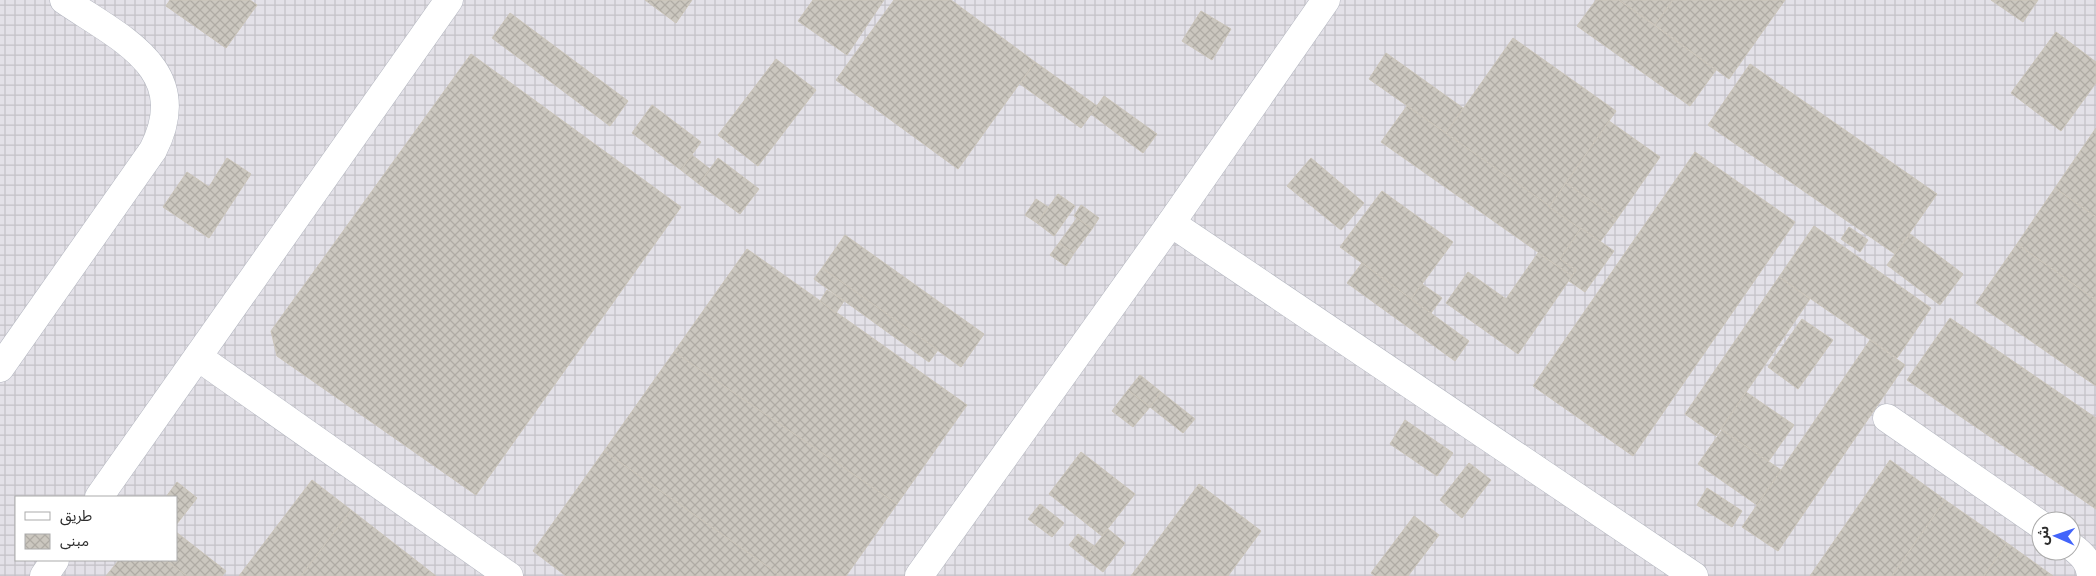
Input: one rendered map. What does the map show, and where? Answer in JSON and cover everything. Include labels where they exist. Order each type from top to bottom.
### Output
[{"type":"street","points":[[0,368],[153,150],[161,134],[165,116],[165,98],[160,80],[151,64],[138,50],[64,0]]},
{"type":"street","points":[[101,496],[449,0]]},
{"type":"street","points":[[919,576],[1171,223],[1326,0]]},
{"type":"street","points":[[1171,223],[1694,576]]},
{"type":"street","points":[[198,357],[509,576]]},
{"type":"street","points":[[1887,418],[2031,518]]},
{"type":"street","points":[[2081,553],[2087,562],[2091,576]]},
{"type":"street","points":[[44,576],[54,561]]},
{"type":"shaded area","points":[[0,0],[2096,0],[2096,576],[0,576]]},
{"type":"building","points":[[170,0],[250,0],[257,5],[226,48],[166,6]]},
{"type":"building","points":[[645,0],[692,0],[676,23]]},
{"type":"building","points":[[813,0],[884,0],[847,55],[798,21]]},
{"type":"building","points":[[894,0],[951,0],[1035,62],[958,169],[836,80]]},
{"type":"building","points":[[1596,0],[1619,0],[1716,70],[1690,106],[1577,26]]},
{"type":"building","points":[[1619,0],[1673,0],[1655,25]]},
{"type":"building","points":[[1673,0],[1785,0],[1729,79],[1655,25]]},
{"type":"building","points":[[1991,0],[2038,0],[2023,22]]},
{"type":"building","points":[[1201,11],[1231,29],[1212,60],[1182,41]]},
{"type":"building","points":[[510,13],[628,101],[610,126],[492,38]]},
{"type":"building","points":[[2056,32],[2096,62],[2096,83],[2061,131],[2011,93]]},
{"type":"building","points":[[1513,38],[1616,111],[1549,207],[1446,133]]},
{"type":"building","points":[[1386,53],[1463,108],[1446,133],[1369,79]]},
{"type":"building","points":[[471,54],[681,207],[476,495],[277,356],[271,331]]},
{"type":"building","points":[[776,59],[816,90],[758,166],[718,135]]},
{"type":"building","points":[[1035,62],[1097,106],[1081,128],[1020,84]]},
{"type":"building","points":[[1750,64],[1937,194],[1895,254],[1708,125]]},
{"type":"building","points":[[1104,96],[1157,134],[1143,153],[1091,114]]},
{"type":"building","points":[[652,105],[701,142],[681,170],[632,133]]},
{"type":"building","points":[[1407,106],[1581,228],[1560,259],[1576,270],[1572,276],[1381,142]]},
{"type":"building","points":[[1609,121],[1660,157],[1617,219],[1566,183]]},
{"type":"building","points":[[2096,128],[2096,217],[2055,188]]},
{"type":"building","points":[[1695,152],[1795,222],[1633,456],[1533,386]]},
{"type":"building","points":[[692,155],[710,169],[699,184],[681,170]]},
{"type":"building","points":[[227,158],[251,174],[209,238],[163,207],[187,172],[209,187]]},
{"type":"building","points":[[718,158],[759,189],[740,214],[699,184]]},
{"type":"building","points":[[1311,158],[1364,203],[1341,230],[1287,186]]},
{"type":"building","points":[[1566,183],[1617,219],[1600,242],[1549,207]]},
{"type":"building","points":[[2055,188],[2096,217],[2096,300],[2017,244]]},
{"type":"building","points":[[1382,191],[1453,242],[1411,299],[1340,247]]},
{"type":"building","points":[[1058,194],[1075,206],[1054,236],[1037,223]]},
{"type":"building","points":[[1036,199],[1048,207],[1037,223],[1025,215]]},
{"type":"building","points":[[1081,205],[1099,218],[1092,229],[1074,216]]},
{"type":"building","points":[[1077,218],[1092,229],[1074,253],[1059,243]]},
{"type":"building","points":[[1814,226],[1931,308],[1897,358],[1779,277]]},
{"type":"building","points":[[1849,227],[1868,240],[1860,252],[1841,239]]},
{"type":"building","points":[[1581,228],[1614,251],[1585,292],[1569,281],[1576,270],[1560,259]]},
{"type":"building","points":[[1910,234],[1963,274],[1940,305],[1887,265]]},
{"type":"building","points":[[845,235],[984,334],[961,367],[822,268]]},
{"type":"building","points":[[1059,243],[1074,253],[1066,266],[1050,255]]},
{"type":"building","points":[[2017,244],[2096,300],[2096,386],[1976,303]]},
{"type":"building","points":[[747,249],[967,405],[897,504],[674,352]]},
{"type":"building","points":[[1538,253],[1572,276],[1518,354],[1446,303],[1468,272],[1506,299]]},
{"type":"building","points":[[1362,263],[1469,341],[1455,361],[1347,283]]},
{"type":"building","points":[[822,268],[938,350],[929,362],[814,279]]},
{"type":"building","points":[[1779,277],[1810,299],[1716,436],[1685,414]]},
{"type":"building","points":[[1422,284],[1442,298],[1431,313],[1411,299]]},
{"type":"building","points":[[827,290],[844,301],[836,313],[820,301]]},
{"type":"building","points":[[1950,318],[2096,418],[2096,509],[1907,380]]},
{"type":"building","points":[[1802,319],[1833,340],[1798,389],[1768,367]]},
{"type":"building","points":[[1870,340],[1905,365],[1778,551],[1742,527]]},
{"type":"building","points":[[674,352],[897,504],[846,576],[781,576],[604,451]]},
{"type":"building","points":[[1140,375],[1161,392],[1150,407],[1128,390]]},
{"type":"building","points":[[1128,390],[1150,407],[1133,427],[1112,411]]},
{"type":"building","points":[[1161,392],[1195,419],[1183,433],[1150,407]]},
{"type":"building","points":[[1746,392],[1794,425],[1768,462],[1721,429]]},
{"type":"building","points":[[1405,420],[1453,453],[1437,476],[1390,444]]},
{"type":"building","points":[[1722,430],[1781,470],[1757,505],[1698,464]]},
{"type":"building","points":[[604,451],[781,576],[566,576],[533,551]]},
{"type":"building","points":[[1081,452],[1135,494],[1102,536],[1049,494]]},
{"type":"building","points":[[1890,460],[1945,500],[1892,576],[1810,576]]},
{"type":"building","points":[[1469,463],[1491,480],[1462,518],[1440,500]]},
{"type":"building","points":[[312,480],[351,510],[301,576],[239,576]]},
{"type":"building","points":[[177,482],[197,498],[178,522],[178,496],[167,496]]},
{"type":"building","points":[[1199,484],[1261,531],[1228,576],[1131,576]]},
{"type":"building","points":[[1707,488],[1742,511],[1732,527],[1697,505]]},
{"type":"building","points":[[1945,500],[2007,543],[1984,576],[1892,576]]},
{"type":"building","points":[[1040,504],[1064,523],[1052,537],[1028,519]]},
{"type":"building","points":[[351,510],[436,576],[301,576]]},
{"type":"building","points":[[1414,516],[1439,535],[1408,576],[1375,576],[1371,573]]},
{"type":"building","points":[[1108,529],[1125,543],[1103,572],[1085,558]]},
{"type":"building","points":[[178,534],[226,571],[222,576],[187,576],[166,561],[178,561]]},
{"type":"building","points":[[1078,534],[1094,546],[1085,558],[1069,545]]},
{"type":"building","points":[[2007,543],[2053,576],[1984,576]]},
{"type":"building","points":[[118,561],[166,561],[187,576],[106,576]]}]
